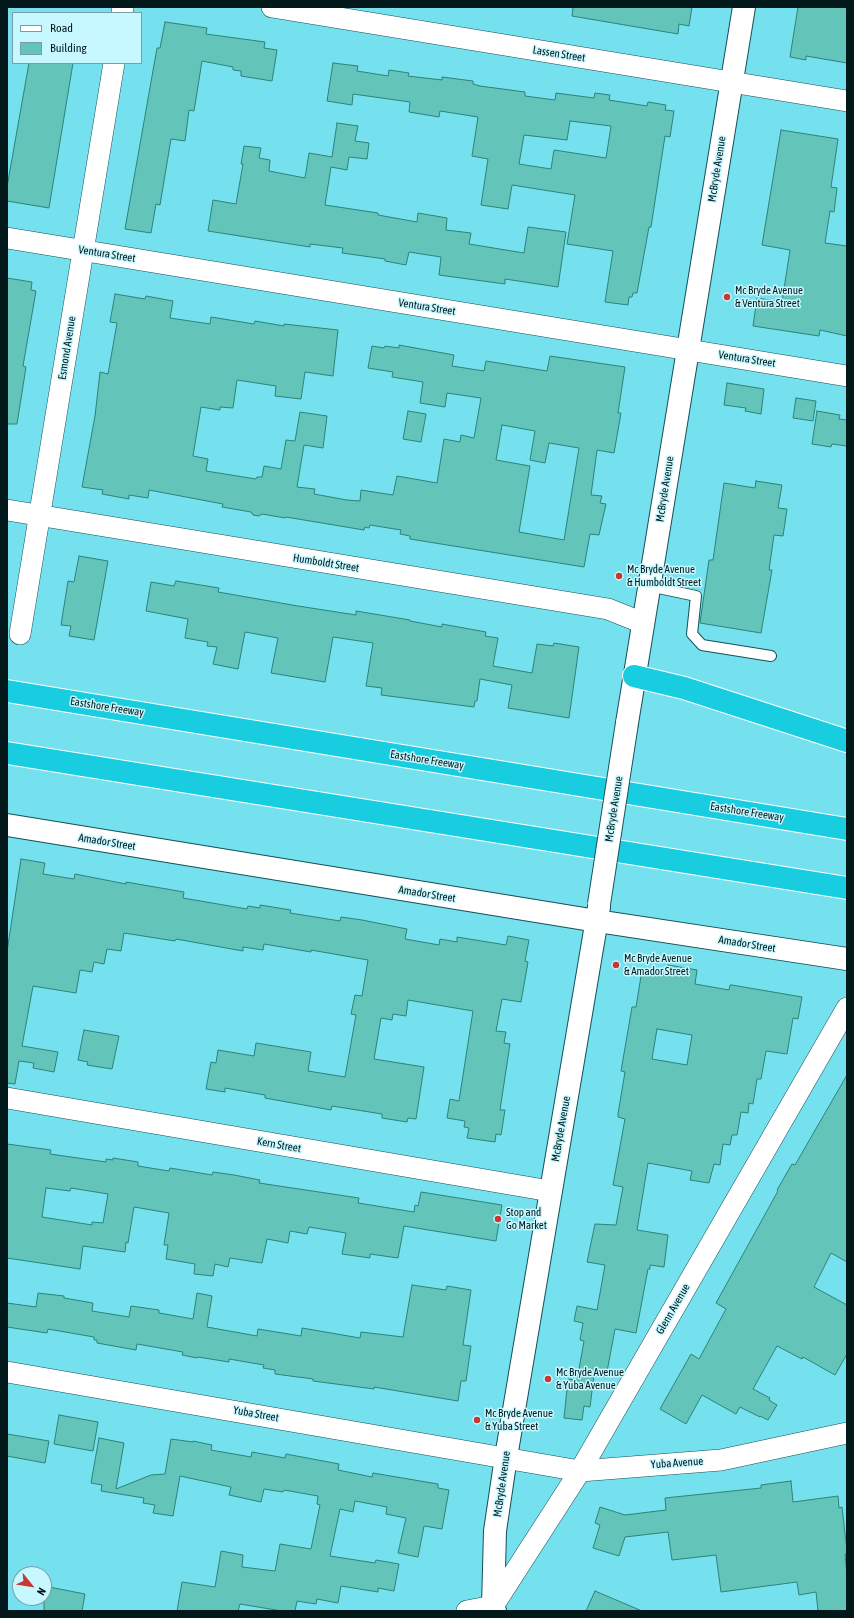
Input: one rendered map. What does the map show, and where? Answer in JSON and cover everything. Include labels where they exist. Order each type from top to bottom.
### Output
[{"type":"highway","points":[[634,676],[684,688],[847,741]]},
{"type":"highway","name":"Eastshore Freeway","points":[[7,691],[847,829]]},
{"type":"highway","points":[[7,753],[847,888]]},
{"type":"main road","name":"McBryde Avenue","points":[[494,1608],[495,1531],[506,1457],[598,912],[634,676],[744,7]]},
{"type":"main road","name":"Amador Street","points":[[7,825],[598,912],[847,959]]},
{"type":"street","name":"Lassen Street","points":[[272,7],[847,101]]},
{"type":"street","name":"Esmond Avenue","points":[[20,634],[114,64]]},
{"type":"street","name":"Ventura Street","points":[[7,238],[847,376]]},
{"type":"street","name":"Humboldt Street","points":[[7,510],[608,609],[643,623]]},
{"type":"street","name":"Glenn Avenue","points":[[494,1608],[580,1471],[847,1008]]},
{"type":"street","name":"Kern Street","points":[[7,1098],[550,1191]]},
{"type":"street","name":"Yuba Street","points":[[7,1372],[506,1457]]},
{"type":"street","name":"Yuba Avenue","points":[[506,1457],[580,1471],[721,1460],[847,1432]]},
{"type":"street","points":[[467,1611],[494,1608]]},
{"type":"lane","points":[[649,586],[696,596],[692,634],[702,645],[771,656]]},
{"type":"building","points":[[573,7],[692,7],[689,26],[679,24],[678,34],[572,16]]},
{"type":"building","points":[[798,7],[847,7],[847,63],[806,56],[806,60],[790,57]]},
{"type":"building","points":[[165,22],[207,28],[206,34],[265,42],[264,48],[277,50],[272,81],[241,76],[241,71],[233,70],[233,67],[202,61],[194,111],[189,110],[185,141],[171,139],[160,205],[156,204],[151,233],[125,229],[157,48],[160,48]]},
{"type":"building","points":[[333,63],[358,66],[357,71],[388,76],[389,70],[409,73],[408,76],[442,80],[442,77],[473,81],[473,84],[480,86],[525,92],[525,96],[555,100],[556,93],[594,98],[595,93],[610,95],[609,100],[647,106],[648,102],[666,105],[665,110],[674,111],[670,137],[665,136],[651,227],[649,227],[637,293],[633,293],[632,297],[629,297],[628,305],[605,302],[613,251],[567,244],[575,195],[512,185],[508,209],[481,205],[488,159],[472,156],[478,117],[440,111],[439,117],[409,112],[410,102],[353,94],[352,105],[327,101]],"holes":[[[570,121],[611,126],[606,158],[554,150],[551,169],[519,164],[524,135],[567,140]]]},
{"type":"building","points":[[29,64],[73,64],[49,208],[7,201],[7,187]]},
{"type":"building","points":[[337,123],[358,126],[355,141],[369,143],[367,159],[349,157],[347,170],[331,167],[325,205],[378,213],[378,215],[417,222],[418,213],[447,218],[446,230],[471,233],[469,244],[524,253],[528,227],[566,232],[558,287],[505,279],[505,284],[439,275],[441,257],[409,252],[406,265],[385,261],[385,259],[342,253],[343,248],[310,244],[310,247],[208,231],[213,200],[236,204],[243,164],[241,164],[244,146],[261,148],[259,158],[270,160],[269,171],[305,178],[309,153],[332,157]]},
{"type":"building","points":[[781,130],[838,139],[831,187],[837,188],[834,212],[830,211],[825,243],[847,246],[847,336],[820,330],[819,336],[753,326],[757,298],[782,302],[790,250],[762,245]]},
{"type":"building","points":[[7,278],[32,282],[31,290],[36,291],[23,366],[26,367],[17,424],[7,424]]},
{"type":"building","points":[[115,294],[145,299],[146,296],[173,301],[170,318],[210,324],[211,317],[254,324],[255,321],[284,326],[284,324],[338,330],[333,376],[305,372],[301,399],[275,396],[276,386],[237,380],[233,408],[220,407],[220,410],[201,407],[193,456],[208,459],[206,471],[256,479],[257,477],[262,477],[264,466],[281,469],[286,440],[295,441],[300,412],[327,416],[323,448],[304,445],[297,487],[315,489],[314,494],[347,500],[360,501],[361,490],[393,495],[397,476],[437,483],[444,439],[460,442],[461,435],[474,438],[481,398],[447,393],[445,407],[420,403],[423,382],[392,377],[393,372],[368,368],[372,346],[399,348],[399,345],[454,355],[452,366],[484,371],[486,361],[547,371],[550,356],[625,367],[618,413],[621,413],[614,453],[597,450],[591,495],[602,496],[600,503],[606,504],[599,535],[590,534],[584,567],[410,539],[410,536],[400,534],[401,530],[370,525],[369,528],[365,527],[364,530],[286,517],[262,514],[259,516],[253,515],[251,512],[222,507],[223,504],[149,490],[148,498],[129,495],[129,499],[102,494],[103,490],[82,487],[95,416],[100,372],[108,374],[117,323],[110,322]],"holes":[[[502,425],[535,431],[530,460],[545,463],[549,443],[579,448],[564,540],[519,532],[530,466],[496,460]]]},
{"type":"building","points":[[727,383],[764,389],[761,414],[745,411],[746,408],[724,405]]},
{"type":"building","points":[[796,398],[816,401],[813,421],[793,418]]},
{"type":"building","points":[[408,411],[426,414],[421,442],[403,439]]},
{"type":"building","points":[[817,411],[840,415],[839,419],[847,420],[847,446],[832,444],[831,447],[812,444]]},
{"type":"building","points":[[756,481],[782,485],[778,508],[787,509],[783,536],[774,535],[769,570],[772,570],[761,633],[700,623],[709,560],[713,560],[724,483],[755,488]]},
{"type":"building","points":[[79,556],[108,561],[94,640],[69,636],[71,626],[61,625],[68,581],[74,582]]},
{"type":"building","points":[[176,581],[219,588],[218,592],[298,606],[356,615],[356,611],[442,627],[442,624],[486,632],[485,636],[498,638],[493,666],[532,673],[537,644],[553,646],[554,643],[579,647],[569,718],[508,708],[512,685],[480,679],[477,701],[475,701],[474,707],[381,695],[382,688],[366,686],[373,643],[333,637],[325,682],[271,673],[278,638],[245,632],[238,669],[213,664],[217,647],[207,646],[208,642],[185,638],[188,619],[146,611],[151,582],[174,586]]},
{"type":"building","points":[[21,859],[45,863],[43,874],[74,879],[75,874],[126,884],[126,882],[184,892],[183,898],[247,909],[248,906],[260,908],[260,905],[291,910],[290,913],[340,921],[341,917],[362,920],[407,929],[405,939],[439,945],[440,939],[457,942],[457,937],[506,945],[508,936],[529,940],[525,961],[528,962],[521,1002],[502,999],[496,1031],[506,1032],[504,1043],[510,1044],[500,1110],[505,1110],[501,1135],[496,1134],[495,1142],[467,1138],[469,1128],[464,1127],[465,1121],[447,1118],[450,1099],[459,1101],[473,1011],[408,1000],[406,1016],[393,1014],[392,1020],[381,1018],[374,1059],[424,1067],[416,1119],[408,1118],[407,1122],[382,1118],[382,1114],[332,1106],[331,1110],[265,1098],[265,1095],[225,1088],[225,1092],[206,1089],[211,1062],[216,1063],[218,1050],[254,1056],[256,1043],[311,1052],[308,1071],[345,1077],[356,1015],[351,1014],[355,995],[362,996],[368,960],[311,950],[311,952],[264,944],[263,950],[243,947],[243,951],[176,939],[175,941],[124,933],[121,951],[107,949],[104,964],[94,962],[92,972],[80,970],[76,993],[33,986],[22,1046],[58,1052],[54,1072],[33,1068],[34,1063],[19,1061],[15,1084],[7,1083],[7,952]]},
{"type":"building","points":[[668,965],[697,970],[695,984],[729,990],[730,985],[732,985],[802,997],[798,1019],[793,1018],[787,1054],[766,1051],[761,1079],[757,1079],[753,1104],[749,1103],[748,1113],[741,1112],[737,1135],[732,1135],[730,1145],[723,1144],[720,1165],[714,1164],[709,1183],[690,1180],[692,1171],[648,1163],[637,1230],[668,1235],[664,1267],[650,1265],[650,1269],[648,1269],[636,1333],[615,1329],[606,1377],[594,1375],[590,1407],[584,1406],[582,1420],[564,1418],[568,1379],[577,1380],[584,1341],[580,1340],[583,1323],[574,1321],[577,1306],[597,1310],[605,1265],[587,1262],[595,1224],[616,1225],[623,1187],[613,1185],[625,1119],[618,1117],[618,1114],[625,1072],[621,1071],[632,1007],[636,1007],[642,970],[667,974]],"holes":[[[657,1029],[692,1035],[687,1065],[652,1059]]]},
{"type":"building","points":[[84,1030],[119,1036],[112,1069],[87,1065],[88,1062],[78,1060]]},
{"type":"building","points":[[847,1075],[847,1262],[831,1253],[814,1287],[847,1305],[847,1354],[835,1375],[803,1357],[802,1359],[777,1346],[753,1389],[770,1398],[769,1400],[777,1405],[768,1420],[740,1407],[736,1414],[702,1395],[686,1424],[660,1409],[691,1354],[699,1359],[726,1309],[716,1303],[778,1191],[777,1190],[792,1164],[795,1165]]},
{"type":"building","points":[[7,1144],[51,1150],[50,1154],[106,1162],[106,1159],[113,1160],[113,1158],[138,1162],[138,1166],[169,1171],[170,1168],[212,1175],[213,1172],[234,1175],[260,1180],[259,1183],[359,1198],[358,1203],[414,1212],[415,1205],[418,1206],[421,1192],[502,1205],[496,1241],[404,1226],[398,1258],[370,1254],[370,1258],[342,1254],[346,1233],[309,1227],[307,1234],[290,1231],[288,1243],[267,1239],[262,1263],[230,1258],[228,1267],[215,1264],[213,1276],[194,1274],[195,1264],[166,1259],[168,1245],[164,1245],[169,1213],[134,1207],[125,1252],[83,1246],[80,1269],[7,1258]],"holes":[[[46,1188],[70,1191],[71,1188],[108,1194],[103,1223],[92,1222],[92,1225],[42,1217]]]},
{"type":"building","points":[[412,1285],[446,1290],[447,1286],[471,1290],[463,1345],[471,1346],[466,1381],[461,1381],[458,1401],[374,1387],[374,1389],[313,1381],[313,1379],[275,1374],[275,1370],[263,1368],[264,1365],[229,1359],[229,1362],[197,1358],[182,1355],[183,1352],[137,1344],[136,1350],[97,1343],[97,1340],[94,1340],[94,1337],[48,1329],[47,1333],[7,1327],[7,1303],[36,1307],[38,1293],[64,1296],[64,1298],[93,1303],[92,1311],[129,1317],[131,1306],[159,1310],[159,1313],[193,1319],[197,1293],[212,1296],[207,1327],[257,1336],[258,1329],[301,1336],[302,1328],[360,1338],[361,1332],[403,1337]]},
{"type":"building","points":[[59,1415],[98,1422],[93,1451],[54,1444]]},
{"type":"building","points":[[7,1434],[49,1441],[45,1463],[7,1456]]},
{"type":"building","points":[[99,1438],[124,1443],[116,1489],[151,1475],[165,1474],[171,1439],[193,1441],[212,1445],[211,1450],[251,1457],[252,1452],[285,1458],[286,1454],[339,1464],[338,1470],[372,1477],[373,1473],[438,1484],[438,1488],[449,1490],[442,1529],[424,1526],[418,1557],[398,1553],[406,1518],[386,1514],[387,1507],[355,1501],[353,1512],[340,1509],[330,1556],[375,1563],[376,1560],[399,1564],[394,1591],[378,1588],[378,1592],[341,1586],[338,1603],[317,1599],[316,1604],[297,1601],[295,1611],[282,1611],[240,1604],[238,1611],[177,1611],[182,1582],[215,1587],[221,1551],[243,1555],[242,1567],[275,1571],[280,1544],[311,1549],[320,1505],[317,1504],[318,1496],[284,1490],[283,1492],[264,1489],[261,1502],[229,1495],[231,1487],[180,1476],[173,1516],[153,1513],[155,1505],[143,1503],[144,1498],[101,1491],[102,1485],[91,1483]]},
{"type":"building","points":[[791,1481],[793,1502],[838,1496],[839,1508],[842,1507],[847,1551],[847,1554],[845,1554],[847,1576],[847,1611],[818,1611],[816,1592],[799,1595],[797,1582],[721,1592],[716,1555],[672,1560],[668,1532],[625,1537],[619,1556],[593,1548],[600,1525],[595,1523],[600,1507],[625,1515],[666,1510],[665,1498],[761,1488],[761,1485]]},
{"type":"building","points":[[52,1588],[85,1594],[82,1611],[44,1611],[44,1606],[52,1606]]},
{"type":"building","points":[[595,1591],[642,1611],[586,1611]]},
{"type":"place","name":"Mc Bryde Avenue & Ventura Street","points":[[727,297]]},
{"type":"place","name":"Mc Bryde Avenue & Humboldt Street","points":[[619,576]]},
{"type":"place","name":"Mc Bryde Avenue & Amador Street","points":[[616,965]]},
{"type":"place","name":"Stop and Go Market","points":[[498,1219]]},
{"type":"place","name":"Mc Bryde Avenue & Yuba Avenue","points":[[548,1379]]},
{"type":"place","name":"Mc Bryde Avenue & Yuba Street","points":[[477,1420]]}]
